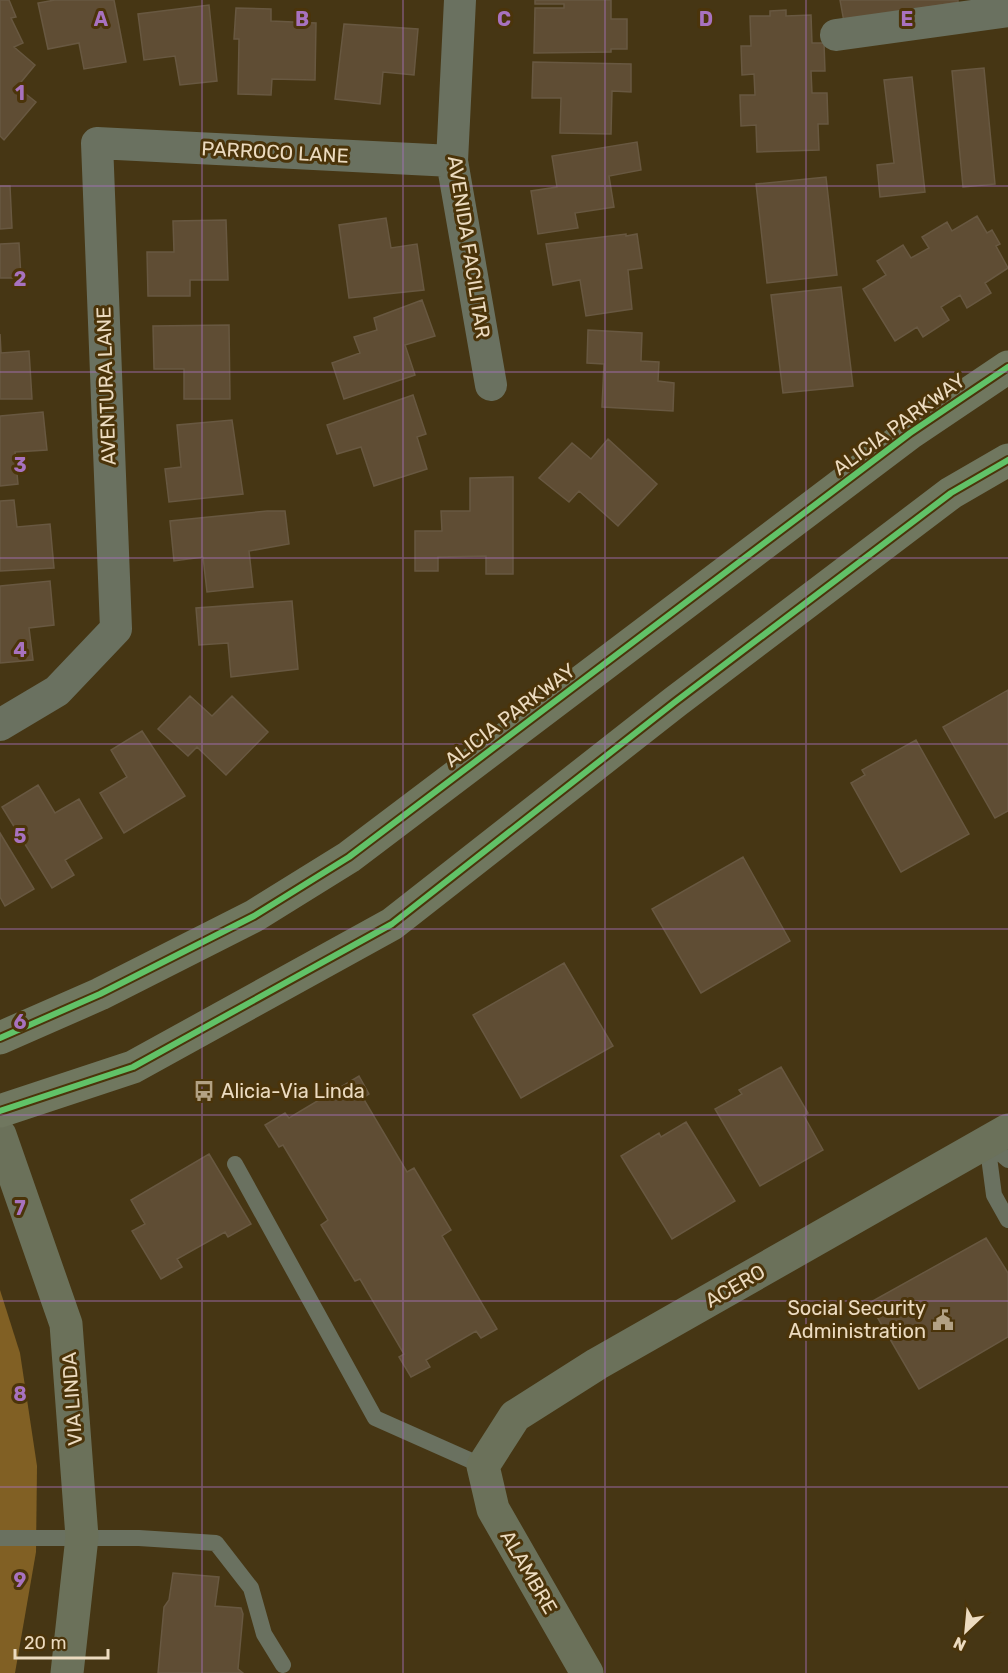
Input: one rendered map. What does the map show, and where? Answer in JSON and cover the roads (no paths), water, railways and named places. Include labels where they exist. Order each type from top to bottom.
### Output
[{"type":"main road","name":"ALICIA PARKWAY","points":[[0,1038],[100,994],[254,916],[349,857],[910,433],[1008,367]]},
{"type":"main road","points":[[0,1111],[133,1067],[392,924],[675,702],[951,493],[1008,460]]},
{"type":"street","name":"AVENIDA FACILITAR","points":[[460,0],[452,161],[491,385]]},
{"type":"street","points":[[836,35],[1008,11]]},
{"type":"street","name":"PARROCO LANE","points":[[97,144],[452,161]]},
{"type":"street","name":"AVENTURA LANE","points":[[0,725],[57,691],[116,629],[97,144]]},
{"type":"street","name":"VIA LINDA","points":[[0,1135],[66,1324],[81,1537],[67,1673]]},
{"type":"street","name":"ACERO","points":[[483,1466],[515,1416],[597,1364],[1001,1144]]},
{"type":"street","name":"ALAMBRE","points":[[483,1466],[493,1509],[587,1673]]},
{"type":"lane","points":[[1001,1144],[994,1195],[1008,1220]]},
{"type":"lane","points":[[235,1164],[375,1418],[483,1466]]},
{"type":"lane","points":[[0,1538],[81,1537],[216,1543],[251,1588],[264,1634],[283,1665]]},
{"type":"place","name":"Alicia-Via Linda","points":[[204,1091]]},
{"type":"place","name":"Social Security Administration","points":[[943,1320]]}]
